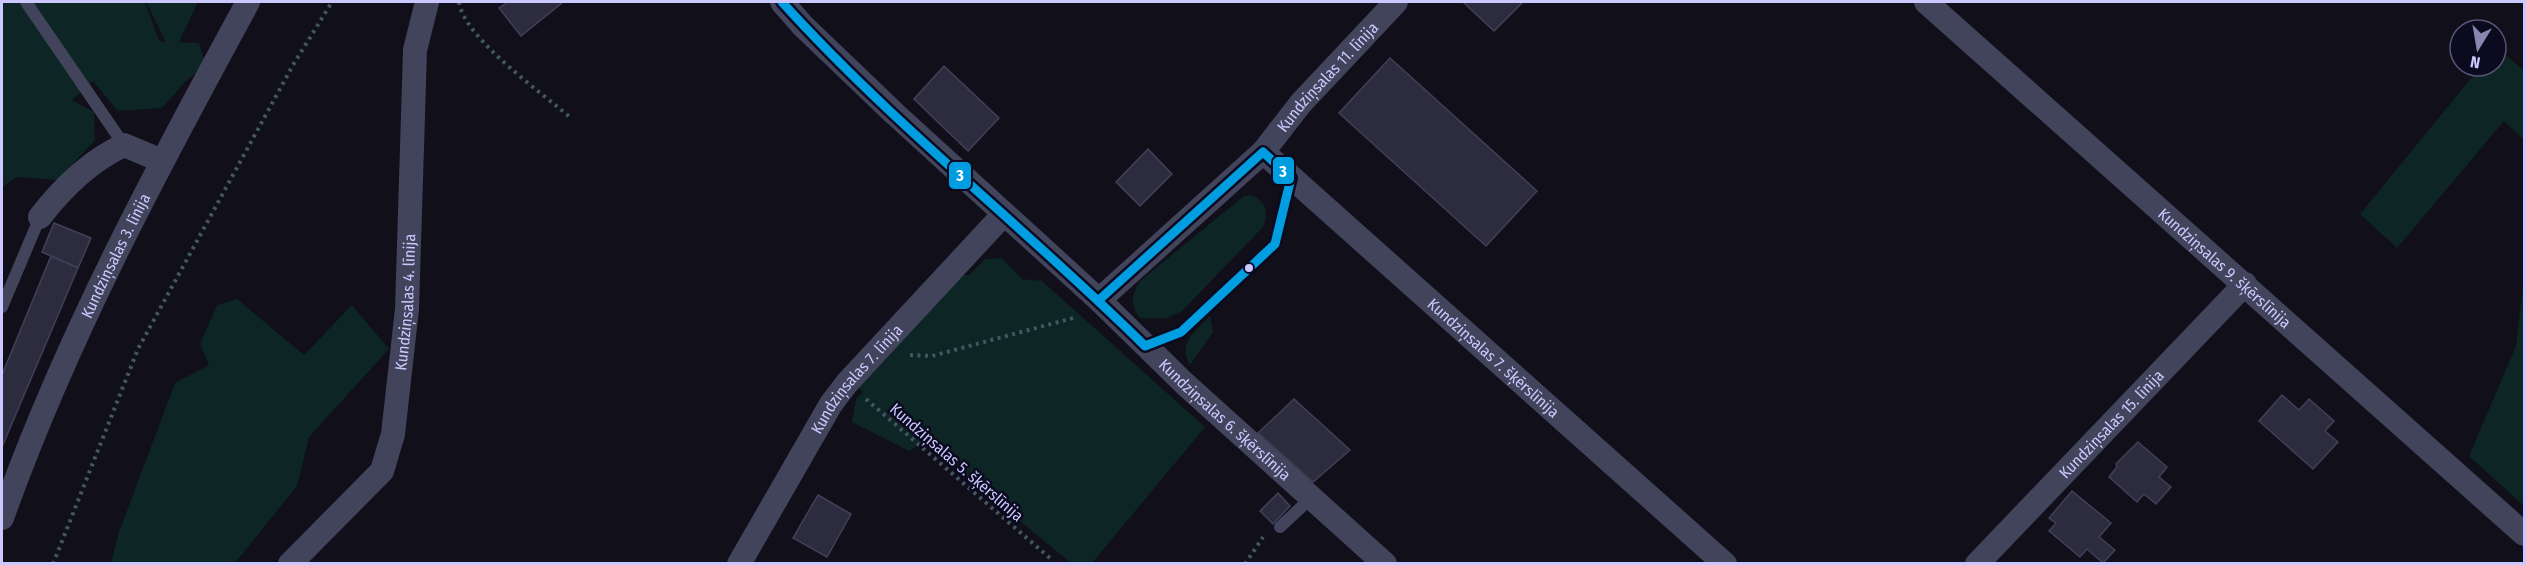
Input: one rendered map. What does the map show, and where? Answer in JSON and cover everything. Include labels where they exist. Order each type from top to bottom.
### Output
[{"type":"street","name":"Kundziņsalas 3. līnija","points":[[2,518],[50,394],[89,308],[162,161],[248,2]]},
{"type":"street","name":"Kundziņsalas 4. līnija","points":[[290,564],[382,471],[393,434],[407,309],[415,50],[427,2]]},
{"type":"street","name":"Kundziņsalas 6. šķērslīnija","points":[[782,2],[803,26],[879,99],[1004,214],[1091,306],[1145,346],[1385,564]]},
{"type":"street","name":"Kundziņsalas 11. līnija","points":[[1091,306],[1263,152],[1301,103],[1396,2]]},
{"type":"street","name":"Kundziņsalas 9. šķērslīnija","points":[[1926,2],[2524,534]]},
{"type":"street","points":[[40,217],[79,174],[105,154],[124,145],[162,161]]},
{"type":"street","name":"Kundziņsalas 7. šķērslīnija","points":[[1263,152],[1725,564]]},
{"type":"street","name":"Kundziņsalas 7. līnija","points":[[739,564],[831,404],[847,383],[1004,214]]},
{"type":"street","name":"Kundziņsalas 15. līnija","points":[[1977,564],[2245,284]]},
{"type":"lane","points":[[26,2],[124,145]]},
{"type":"lane","points":[[1145,346],[1181,332],[1275,244],[1291,178]]},
{"type":"lane","points":[[2,307],[40,217]]},
{"type":"lane","points":[[1280,527],[1311,498]]},
{"type":"path","points":[[53,564],[138,349],[293,65],[332,2]]},
{"type":"path","points":[[459,2],[465,21],[496,55],[571,118]]},
{"type":"path","points":[[879,349],[886,354],[932,356],[1076,318],[1091,306]]},
{"type":"path","name":"Kundziņsalas 5. šķērslīnija","points":[[847,383],[1051,559]]},
{"type":"path","points":[[1245,564],[1263,537],[1280,527]]},
{"type":"green space","points":[[2,2],[145,2],[159,41],[166,42],[146,2],[198,2],[179,42],[199,43],[206,65],[186,81],[162,108],[118,111],[93,81],[72,100],[94,112],[95,140],[58,180],[17,177],[2,187]]},
{"type":"green space","points":[[2508,57],[2524,71],[2524,140],[2504,121],[2397,248],[2360,214],[2471,78],[2508,78]]},
{"type":"green space","points":[[1251,195],[1260,200],[1265,208],[1266,217],[1263,227],[1182,311],[1167,318],[1140,318],[1133,300],[1140,281],[1244,196]]},
{"type":"green space","points":[[1002,258],[1022,279],[1042,281],[1205,427],[1092,563],[1072,564],[924,442],[909,451],[852,422],[856,399],[863,392],[854,384],[958,274],[969,275],[985,259]]},
{"type":"green space","points":[[2524,276],[2524,506],[2469,456],[2516,346]]},
{"type":"green space","points":[[237,299],[304,355],[352,305],[389,349],[309,437],[297,486],[235,563],[111,563],[119,532],[175,383],[209,365],[200,344],[217,305]]},
{"type":"green space","points":[[1210,315],[1213,332],[1190,365],[1186,350],[1187,344],[1194,332]]},
{"type":"building","points":[[508,2],[562,3],[521,36],[499,8]]},
{"type":"building","points":[[1463,2],[1523,2],[1494,31]]},
{"type":"building","points":[[1390,58],[1537,191],[1486,246],[1339,113]]},
{"type":"building","points":[[944,66],[999,118],[968,151],[914,99]]},
{"type":"building","points":[[1148,149],[1172,174],[1140,206],[1116,182]]},
{"type":"building","points":[[54,223],[91,238],[78,268],[42,252]]},
{"type":"building","points":[[51,256],[78,268],[2,447],[2,375]]},
{"type":"building","points":[[2282,395],[2299,410],[2309,399],[2334,421],[2325,431],[2338,442],[2313,469],[2259,421]]},
{"type":"building","points":[[1294,399],[1350,450],[1313,482],[1258,433]]},
{"type":"building","points":[[2138,442],[2167,467],[2159,477],[2171,487],[2156,504],[2144,494],[2137,502],[2109,477],[2117,467],[2116,464]]},
{"type":"building","points":[[2072,491],[2111,523],[2099,537],[2115,550],[2103,563],[2087,549],[2080,557],[2049,531],[2056,523],[2049,518]]},
{"type":"building","points":[[1278,493],[1290,506],[1273,524],[1260,511]]},
{"type":"building","points":[[818,495],[851,514],[827,557],[793,538]]},
{"type":"transit line","name":"3","points":[[782,2],[869,92],[1145,346],[1181,332],[1275,244],[1291,178],[1263,152],[1099,300]]}]
